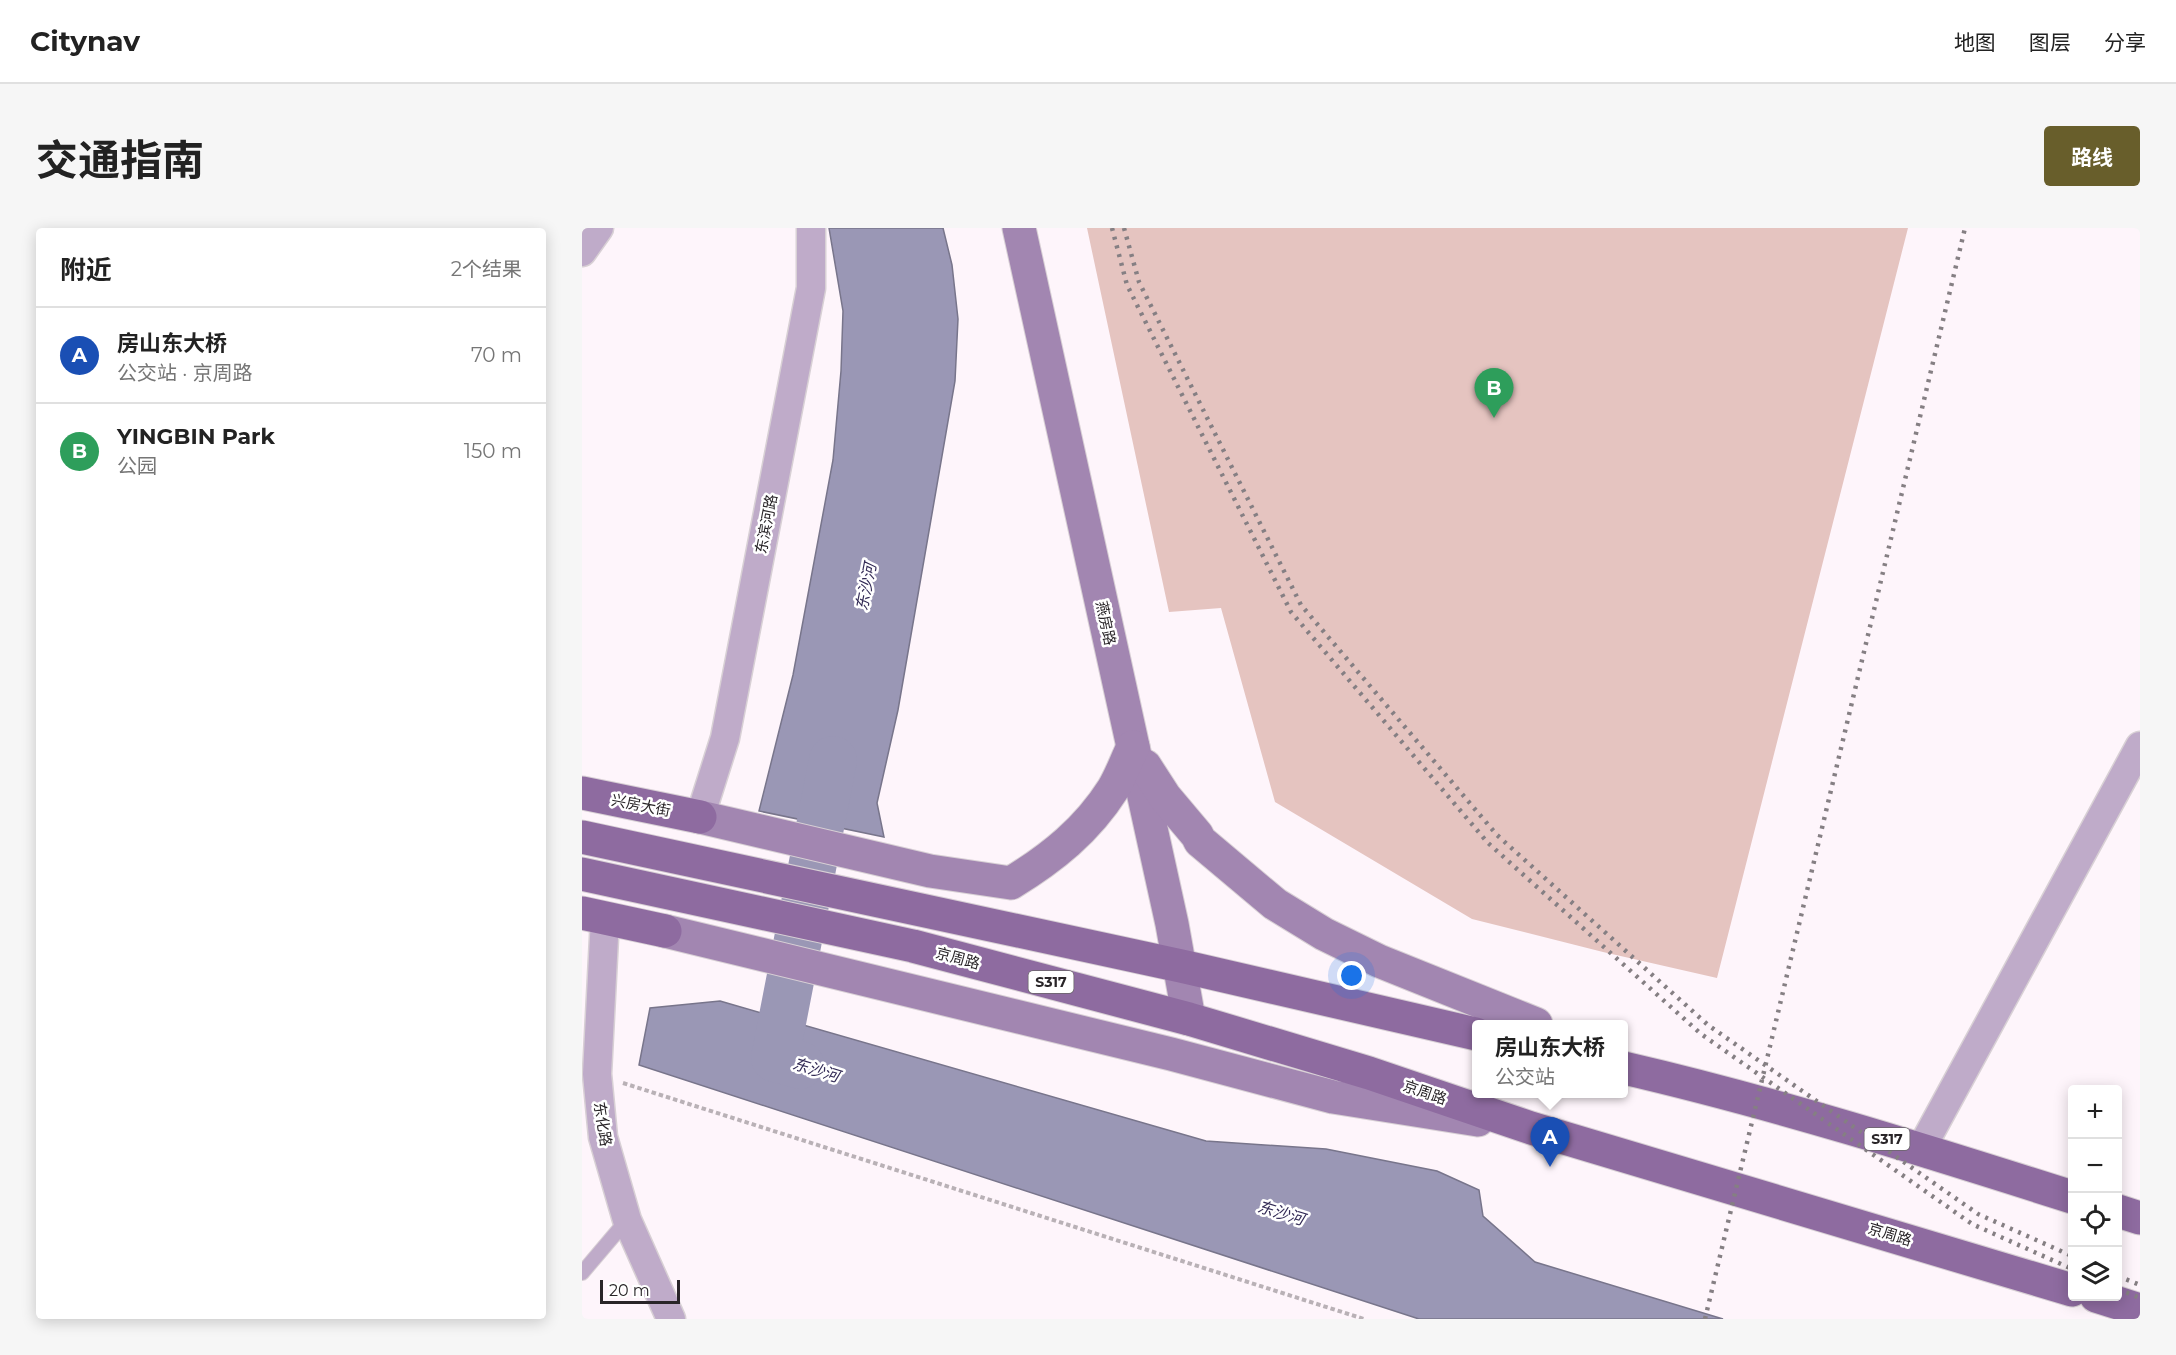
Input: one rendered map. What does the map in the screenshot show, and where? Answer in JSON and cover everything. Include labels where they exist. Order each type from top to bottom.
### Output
[{"type":"main road","name":"兴房大街","points":[[582,793],[700,817]]},
{"type":"main road","points":[[582,837],[1181,966],[1472,1033]]},
{"type":"main road","points":[[582,874],[666,892]]},
{"type":"main road","points":[[593,915],[666,892]]},
{"type":"main road","name":"京周路","points":[[666,892],[913,946],[1189,1019],[1369,1073],[1531,1128],[2068,1289]]},
{"type":"main road","points":[[593,915],[665,931]]},
{"type":"main road","name":"S317","points":[[1628,1069],[1700,1086],[1921,1149],[2068,1195]]},
{"type":"main road","points":[[2122,1212],[2140,1218]]},
{"type":"main road","points":[[2112,1301],[2140,1310]]},
{"type":"street","points":[[582,252],[599,228]]},
{"type":"street","name":"东滨河路","points":[[700,817],[725,738],[809,299],[811,228]]},
{"type":"street","name":"燕房路","points":[[1019,228],[1181,966],[1189,1019]]},
{"type":"street","points":[[1921,1149],[2140,746]]},
{"type":"street","points":[[937,914],[1011,883],[1065,846],[1090,822],[1114,788],[1133,747]]},
{"type":"street","points":[[1133,747],[1165,797],[1200,841],[1275,904],[1324,934],[1379,962],[1526,1020]]},
{"type":"street","points":[[700,817],[930,871],[1011,883]]},
{"type":"street","name":"东化路","points":[[593,915],[597,1074],[603,1137],[627,1220],[671,1319]]},
{"type":"street","points":[[665,931],[1333,1096],[1531,1128]]},
{"type":"street","points":[[1628,1059],[1700,1086]]},
{"type":"lane","points":[[582,1273],[627,1220]]},
{"type":"path","points":[[597,1074],[1364,1319]]},
{"type":"shaded area","points":[[1087,228],[1908,228],[1717,978],[1472,919],[1275,802],[1221,608],[1169,612]]},
{"type":"water","points":[[829,228],[943,228],[952,265],[958,319],[955,381],[898,710],[877,803],[884,837],[759,811],[793,675],[833,460],[841,371],[843,311]]},
{"type":"water","points":[[720,1001],[1206,1141],[1326,1149],[1437,1171],[1479,1190],[1483,1216],[1535,1262],[1723,1319],[1419,1319],[639,1065],[650,1008]]},
{"type":"waterway","name":"东沙河","points":[[800,1065],[775,1058],[833,760]]},
{"type":"railway","points":[[1112,228],[1127,285],[1291,612],[1488,843],[1701,1034],[1972,1224],[2068,1267]]},
{"type":"railway","points":[[1124,228],[1139,282],[1301,605],[1497,835],[1708,1025],[1978,1214],[2068,1254]]},
{"type":"railway","points":[[1705,1319],[1965,228]]},
{"type":"railway","points":[[2122,1278],[2140,1285]]},
{"type":"railway","points":[[2122,1291],[2140,1298]]},
{"type":"place","name":"YINGBIN Park","points":[[1494,418]]},
{"type":"place","name":"房山东大桥","points":[[1550,1167]]}]
